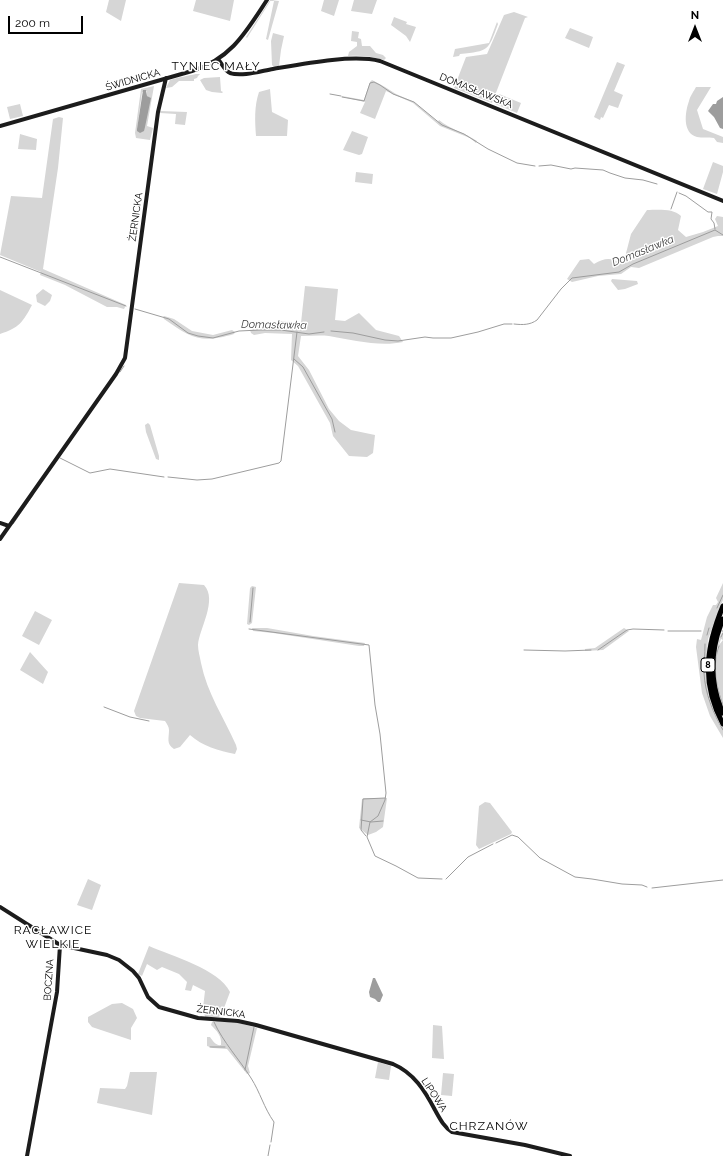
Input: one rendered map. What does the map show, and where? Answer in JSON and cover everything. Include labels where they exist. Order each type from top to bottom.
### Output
[{"type":"highway","name":"8","points":[[723,606],[712,637],[708,660],[708,677],[711,693],[723,724]]},
{"type":"highway","name":"8","points":[[723,618],[714,646],[713,669],[716,692],[723,713]]},
{"type":"street","name":"ŚWIDNICKA","points":[[0,126],[199,69],[218,59],[241,38],[267,0]]},
{"type":"street","name":"DOMASŁAWSKA","points":[[218,59],[227,71],[233,74],[252,73],[346,59],[369,59],[380,61],[723,201]]},
{"type":"street","name":"ŻERNICKA","points":[[9,526],[125,358],[156,126],[166,78]]},
{"type":"street","points":[[0,523],[9,526],[0,539]]},
{"type":"street","points":[[0,907],[60,945]]},
{"type":"street","name":"ŻERNICKA","points":[[60,945],[107,955],[119,960],[133,971],[146,994],[159,1007],[198,1018],[234,1021],[256,1025],[377,1059]]},
{"type":"street","name":"BOCZNA","points":[[27,1156],[53,1015],[58,983],[58,957],[60,945]]},
{"type":"street","name":"LIPOWA","points":[[377,1059],[399,1067],[415,1079],[425,1092],[444,1126],[451,1132],[525,1145],[570,1156]]},
{"type":"shaded area","points":[[109,0],[126,0],[121,21],[106,12]]},
{"type":"shaded area","points":[[196,0],[234,0],[230,21],[193,11]]},
{"type":"shaded area","points":[[271,0],[247,38],[246,37]]},
{"type":"shaded area","points":[[272,0],[279,1],[268,40],[266,39],[274,1]]},
{"type":"shaded area","points":[[324,0],[339,0],[334,16],[321,11]]},
{"type":"shaded area","points":[[354,0],[377,0],[372,14],[351,11]]},
{"type":"shaded area","points":[[514,12],[528,17],[525,18],[492,103],[454,88],[466,57],[487,54],[504,15]]},
{"type":"shaded area","points":[[394,17],[407,22],[406,24],[416,27],[410,42],[406,36],[391,25]]},
{"type":"shaded area","points":[[497,22],[498,24],[492,40],[486,48],[477,52],[460,54],[459,56],[453,57],[455,49],[489,43]]},
{"type":"shaded area","points":[[570,28],[593,37],[589,48],[565,38]]},
{"type":"shaded area","points":[[352,31],[359,32],[358,38],[361,39],[362,46],[370,46],[376,53],[383,55],[386,58],[384,60],[366,56],[348,56],[349,52],[357,46],[357,42],[351,41]]},
{"type":"shaded area","points":[[273,33],[284,36],[279,66],[274,67],[272,65],[271,41]]},
{"type":"shaded area","points":[[617,62],[625,65],[614,91],[623,95],[618,108],[609,105],[603,118],[601,117],[600,120],[594,117]]},
{"type":"shaded area","points":[[200,74],[194,79],[194,81],[179,81],[172,87],[166,88],[170,80]]},
{"type":"shaded area","points":[[220,77],[222,93],[206,90],[200,80],[204,78]]},
{"type":"shaded area","points":[[372,80],[396,94],[414,102],[438,122],[439,120],[472,138],[477,141],[476,143],[470,138],[440,126],[413,103],[386,91],[375,119],[360,113],[365,102],[342,97],[364,100]]},
{"type":"shaded area","points":[[154,86],[147,126],[153,128],[150,140],[136,138],[135,133],[141,89]],"holes":[[[147,91],[147,96],[150,98],[137,131],[142,92]]]},
{"type":"shaded area","points":[[696,87],[711,87],[697,110],[703,129],[723,137],[723,143],[717,142],[714,138],[697,137],[692,135],[687,127],[686,111],[690,97]]},
{"type":"shaded area","points":[[270,89],[272,112],[288,120],[287,136],[256,136],[255,119],[257,98],[259,92]]},
{"type":"shaded area","points":[[143,90],[146,90],[147,96],[151,98],[144,131],[140,133],[137,129]]},
{"type":"shaded area","points":[[499,94],[521,103],[517,113],[495,104]]},
{"type":"shaded area","points":[[723,97],[723,129],[720,128],[714,117],[708,111],[713,104],[716,104],[717,101]]},
{"type":"shaded area","points":[[20,104],[23,116],[10,119],[7,107]]},
{"type":"shaded area","points":[[160,111],[187,112],[185,125],[175,124],[176,114],[160,113]]},
{"type":"shaded area","points":[[59,117],[63,118],[58,168],[43,269],[126,305],[124,309],[107,307],[65,285],[40,275],[41,272],[0,255],[11,196],[42,198],[53,119]]},
{"type":"shaded area","points":[[352,131],[368,137],[362,154],[359,155],[343,150]]},
{"type":"shaded area","points":[[20,134],[37,139],[36,150],[18,149]]},
{"type":"shaded area","points":[[713,162],[723,166],[723,172],[717,194],[703,189]]},
{"type":"shaded area","points":[[356,172],[373,174],[372,184],[355,182]]},
{"type":"shaded area","points":[[647,210],[665,210],[678,213],[681,216],[678,230],[686,237],[718,226],[715,219],[717,216],[723,217],[723,236],[713,237],[639,268],[631,267],[621,274],[598,276],[572,282],[567,279],[580,260],[589,259],[594,264],[601,260],[611,259],[621,264],[625,257],[631,234]]},
{"type":"shaded area","points":[[612,279],[637,281],[638,284],[618,290],[611,281]]},
{"type":"shaded area","points":[[305,286],[338,289],[335,320],[345,321],[359,313],[376,330],[399,336],[403,342],[385,344],[329,336],[301,336],[298,356],[309,370],[329,409],[339,421],[351,430],[375,435],[373,453],[367,457],[349,456],[333,436],[330,423],[298,366],[291,360],[292,334],[265,333],[254,335],[251,333],[250,330],[266,327],[281,321],[301,323]]},
{"type":"shaded area","points":[[43,289],[52,295],[50,301],[45,306],[37,302],[36,295]]},
{"type":"shaded area","points":[[0,290],[32,305],[20,324],[0,334]]},
{"type":"shaded area","points":[[164,316],[174,319],[192,331],[213,335],[232,330],[235,332],[234,334],[223,337],[204,339],[189,335],[173,326],[164,319]]},
{"type":"shaded area","points":[[148,423],[150,425],[159,460],[156,459],[146,432],[145,425]]},
{"type":"shaded area","points":[[179,583],[204,585],[208,591],[209,606],[199,638],[199,652],[207,685],[236,745],[237,749],[235,754],[211,748],[190,735],[180,747],[174,749],[169,743],[169,729],[165,721],[140,718],[136,716],[134,711]]},
{"type":"shaded area","points":[[723,583],[723,600],[708,639],[706,665],[708,690],[717,716],[723,727],[723,738],[710,716],[702,693],[696,647],[697,639],[701,640],[707,617],[713,605],[716,605],[718,602],[716,598]]},
{"type":"shaded area","points":[[252,586],[256,587],[252,623],[249,625],[247,624],[250,588]]},
{"type":"shaded area","points":[[35,611],[52,620],[39,645],[22,636]]},
{"type":"shaded area","points":[[252,628],[267,628],[365,643],[364,646],[359,646],[253,631]]},
{"type":"shaded area","points":[[624,628],[629,631],[603,650],[585,651],[585,649],[595,648]]},
{"type":"shaded area","points":[[723,630],[723,640],[723,707],[716,679],[716,661],[718,643]]},
{"type":"shaded area","points":[[30,652],[48,672],[43,684],[20,670]]},
{"type":"shaded area","points":[[387,798],[383,827],[368,835],[359,828],[362,799]]},
{"type":"shaded area","points":[[485,802],[490,803],[512,832],[511,834],[479,849],[476,845],[479,806]]},
{"type":"shaded area","points":[[88,879],[101,885],[92,910],[77,905]]},
{"type":"shaded area","points":[[149,946],[206,970],[224,984],[230,992],[219,1017],[205,1017],[203,1008],[205,991],[193,985],[191,991],[185,990],[187,982],[179,974],[162,967],[157,970],[147,964],[142,976],[138,974]]},
{"type":"shaded area","points":[[373,978],[375,978],[383,995],[380,1002],[370,997],[369,992]]},
{"type":"shaded area","points":[[122,1003],[133,1009],[137,1018],[131,1028],[131,1040],[92,1027],[88,1022],[88,1017],[112,1004]]},
{"type":"shaded area","points":[[212,1022],[239,1023],[257,1028],[248,1066],[250,1073],[247,1074],[227,1049],[207,1046],[207,1037],[210,1037],[216,1044],[221,1045],[220,1036],[211,1025]]},
{"type":"shaded area","points":[[433,1025],[442,1026],[444,1059],[432,1058]]},
{"type":"shaded area","points":[[378,1062],[391,1066],[389,1080],[375,1078]]},
{"type":"shaded area","points":[[130,1072],[157,1072],[152,1115],[97,1103],[100,1088],[125,1089]]},
{"type":"shaded area","points":[[443,1073],[454,1074],[452,1096],[441,1095]]},
{"type":"waterway","points":[[342,97],[364,101],[370,83],[374,82],[393,94],[414,102],[442,125],[464,134],[488,149],[517,163],[535,166]]},
{"type":"waterway","points":[[330,94],[341,96]]},
{"type":"waterway","points":[[539,166],[551,165],[571,169],[603,170],[625,178],[643,180],[657,184]]},
{"type":"waterway","points":[[671,209],[677,192]]},
{"type":"waterway","points":[[679,193],[686,196],[708,212],[712,212],[711,219],[714,223],[715,229]]},
{"type":"waterway","name":"Domasławka","points":[[514,324],[532,323],[537,320],[561,289],[572,278],[619,272],[633,264],[715,230],[723,235]]},
{"type":"waterway","name":"Domasławka","points":[[0,257],[126,306]]},
{"type":"waterway","name":"Domasławka","points":[[135,309],[169,319],[188,333],[213,338],[239,331],[281,330],[309,334],[324,332]]},
{"type":"waterway","name":"Domasławka","points":[[331,331],[353,333],[385,340],[398,341],[425,337],[451,338],[504,324],[512,324]]},
{"type":"waterway","points":[[168,477],[197,480],[212,479],[279,463],[281,461],[297,332]]},
{"type":"waterway","points":[[294,359],[303,367],[332,419],[335,432]]},
{"type":"waterway","points":[[120,372],[124,366]]},
{"type":"waterway","points":[[60,458],[90,473],[110,469],[164,477]]},
{"type":"waterway","points":[[13,524],[33,495]]},
{"type":"waterway","points":[[250,622],[253,588]]},
{"type":"waterway","points":[[717,608],[723,595]]},
{"type":"waterway","points":[[707,635],[709,628]]},
{"type":"waterway","points":[[249,629],[369,645],[386,793],[385,800],[378,816],[370,822],[367,837],[375,856],[418,878],[442,879]]},
{"type":"waterway","points":[[598,650],[627,630],[664,630]]},
{"type":"waterway","points":[[668,631],[701,631]]},
{"type":"waterway","points":[[721,637],[723,633]]},
{"type":"waterway","points":[[705,644],[704,673],[706,688],[713,710],[723,730]]},
{"type":"waterway","points":[[719,646],[715,668],[718,691],[723,705]]},
{"type":"waterway","points":[[524,650],[591,650]]},
{"type":"waterway","points":[[104,707],[130,717],[149,721]]},
{"type":"waterway","points":[[366,836],[361,830],[363,799],[385,798]]},
{"type":"waterway","points":[[361,820],[371,822],[383,821]]},
{"type":"waterway","points":[[496,843],[512,835],[518,837],[540,858],[575,877],[622,884],[642,885],[647,887]]},
{"type":"waterway","points":[[446,879],[468,857],[493,844]]},
{"type":"waterway","points":[[652,888],[723,880]]},
{"type":"waterway","points":[[214,1022],[226,1043],[251,1078],[274,1122],[271,1142]]},
{"type":"waterway","points":[[245,1070],[254,1027]]},
{"type":"waterway","points":[[210,1047],[225,1047]]},
{"type":"waterway","points":[[268,1156],[270,1145]]},
{"type":"district","name":"TYNIEC MAŁY","points":[[216,66]]},
{"type":"district","name":"RACŁAWICE WIELKIE","points":[[53,937]]},
{"type":"district","name":"CHRZANÓW","points":[[489,1126]]}]
